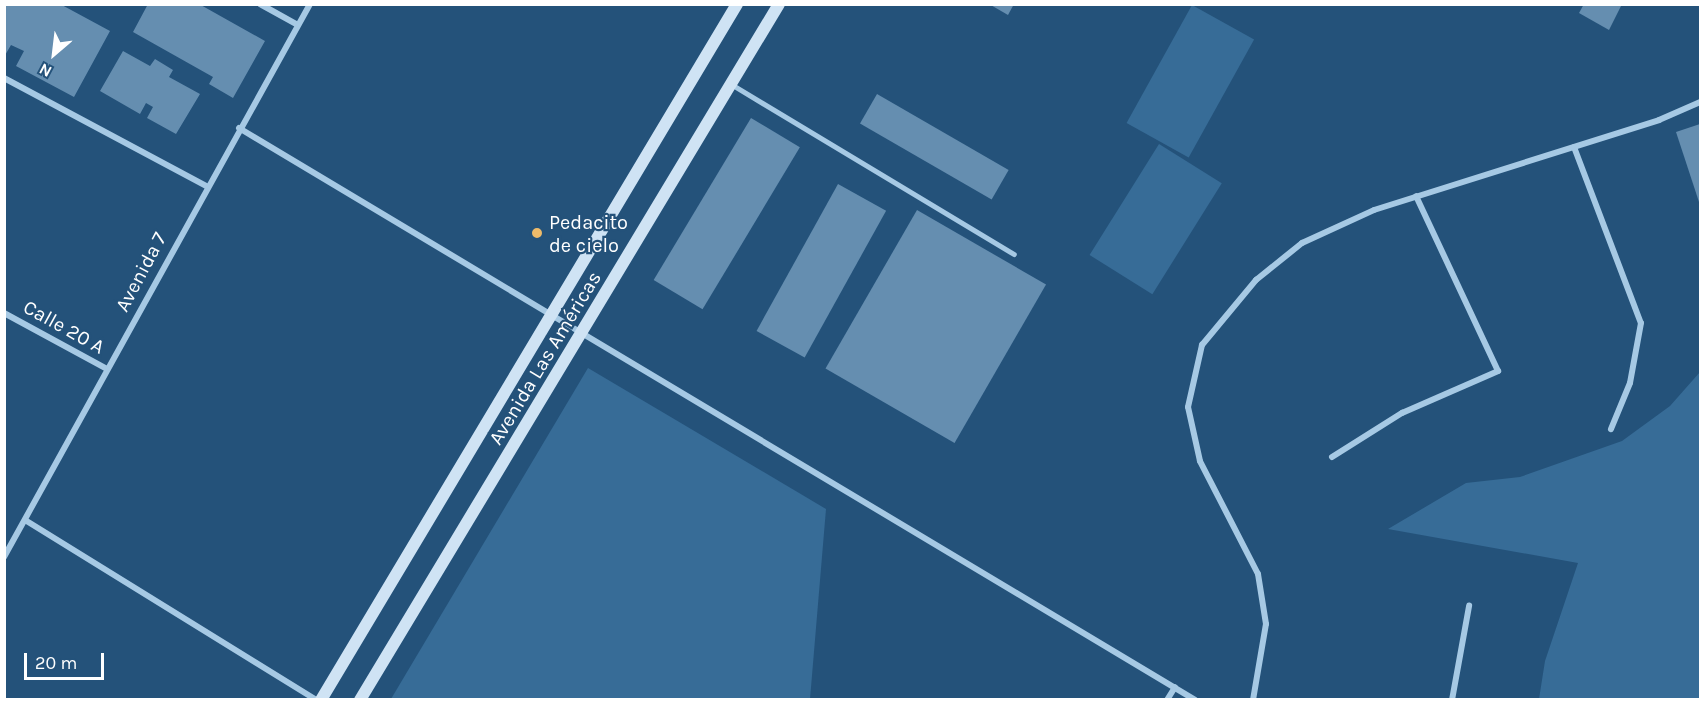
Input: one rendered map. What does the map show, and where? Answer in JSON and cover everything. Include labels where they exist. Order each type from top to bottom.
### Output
[{"type":"main road","name":"Avenida Las Américas","points":[[321,699],[737,4]]},
{"type":"main road","name":"Avenida Las Américas","points":[[360,699],[585,330],[779,4]]},
{"type":"street","points":[[260,4],[298,25]]},
{"type":"street","name":"Avenida 7","points":[[4,557],[206,186],[310,4]]},
{"type":"street","points":[[4,78],[206,186]]},
{"type":"street","points":[[1253,699],[1266,624],[1258,574],[1200,461],[1188,407],[1202,345],[1256,280],[1302,243],[1416,196],[1574,147],[1701,102]]},
{"type":"street","points":[[239,128],[585,330],[1195,699]]},
{"type":"street","points":[[1574,147],[1641,323],[1630,383],[1611,429]]},
{"type":"street","points":[[1332,457],[1402,413],[1498,371],[1416,196]]},
{"type":"street","name":"Calle 20 A","points":[[4,313],[107,369]]},
{"type":"street","points":[[25,520],[316,699]]},
{"type":"street","points":[[4,539],[12,543]]},
{"type":"street","points":[[1452,699],[1470,606]]},
{"type":"street","points":[[1167,699],[1175,687]]},
{"type":"lane","points":[[731,84],[1014,254]]},
{"type":"shaded area","points":[[1192,5],[1254,39],[1189,157],[1127,123]]},
{"type":"shaded area","points":[[1159,144],[1222,183],[1152,294],[1090,255]]},
{"type":"shaded area","points":[[588,368],[826,509],[810,699],[391,699]]},
{"type":"shaded area","points":[[1700,372],[1700,699],[1539,699],[1545,661],[1578,563],[1388,529],[1466,483],[1520,477],[1622,441],[1670,406]]},
{"type":"building","points":[[4,4],[60,4],[110,31],[74,97],[16,66],[24,51],[11,45],[4,57]]},
{"type":"building","points":[[148,4],[199,4],[265,41],[233,98],[209,84],[213,77],[133,32]]},
{"type":"building","points":[[989,4],[1014,4],[1008,15]]},
{"type":"building","points":[[1584,4],[1622,4],[1609,30],[1579,13]]},
{"type":"building","points":[[123,51],[150,66],[155,59],[173,70],[169,77],[200,94],[176,134],[147,118],[153,107],[146,103],[140,114],[100,91]]},
{"type":"building","points":[[877,94],[1009,170],[992,199],[860,123]]},
{"type":"building","points":[[751,118],[800,147],[703,309],[654,280]]},
{"type":"building","points":[[1700,124],[1700,205],[1676,132]]},
{"type":"building","points":[[838,184],[886,211],[805,358],[757,331]]},
{"type":"building","points":[[917,210],[1046,284],[955,443],[826,368]]},
{"type":"place","name":"Pedacito de cielo","points":[[537,233]]}]
